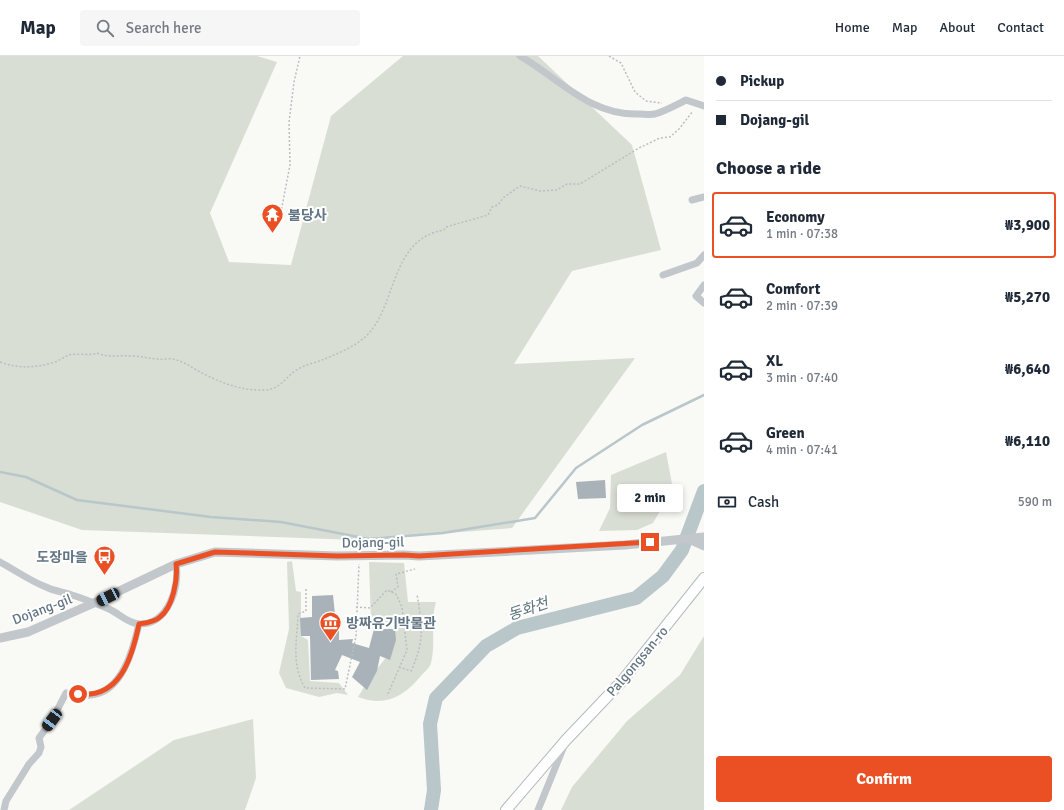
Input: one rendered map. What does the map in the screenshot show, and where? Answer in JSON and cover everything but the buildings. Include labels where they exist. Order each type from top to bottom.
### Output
[{"type":"main road","name":"Palgongsan-ro","points":[[506,810],[566,740],[622,681],[704,578]]},
{"type":"street","points":[[520,56],[542,69],[581,98],[607,111],[629,115],[654,114],[686,100],[702,104]]},
{"type":"street","points":[[692,200],[704,197]]},
{"type":"street","points":[[663,275],[697,263],[704,254]]},
{"type":"street","points":[[704,285],[696,296],[704,303]]},
{"type":"street","name":"Dojang-gil","points":[[0,638],[28,632],[94,603],[176,564],[215,552],[419,556],[625,545],[691,540],[704,537]]},
{"type":"street","points":[[691,540],[704,546]]},
{"type":"street","name":"Dojang-gil","points":[[0,562],[45,587],[94,603]]},
{"type":"street","points":[[94,603],[112,610],[128,621],[139,624],[160,617],[168,608],[175,587],[178,574],[176,564]]},
{"type":"street","points":[[4,810],[6,801],[29,764],[39,753],[41,747],[39,738],[52,720],[66,693],[90,696],[101,693],[116,682],[124,669],[139,624]]},
{"type":"street","name":"Palgongsan-ro","points":[[538,810],[566,740]]},
{"type":"path","points":[[280,217],[290,165],[289,122],[294,82],[300,56]]},
{"type":"path","points":[[609,56],[621,63],[635,92],[646,101],[680,103]]},
{"type":"path","points":[[0,362],[6,366],[28,368],[83,353],[93,355],[97,353],[106,356],[171,359],[187,363],[204,374],[239,388],[268,390],[277,387],[292,372],[309,363],[324,360],[347,349],[369,334],[377,322],[404,257],[418,242],[433,232],[444,230],[446,227],[488,215],[492,207],[498,205],[503,198],[520,186],[540,191],[557,190],[567,184],[580,184],[639,148],[660,138],[670,137],[680,129],[702,104]]},
{"type":"path","points":[[306,589],[306,611],[298,614],[294,652],[300,679],[305,688],[345,689],[356,636],[359,556]]},
{"type":"path","points":[[392,592],[398,587],[396,574],[415,569]]},
{"type":"path","points":[[356,607],[370,608],[387,590],[396,594],[402,607],[407,650],[387,696]]},
{"type":"path","points":[[400,667],[412,671],[420,653],[422,623],[417,594]]},
{"type":"shaded area","points":[[0,56],[257,56],[277,62],[210,213],[229,262],[291,265],[331,116],[403,56],[538,56],[632,145],[661,250],[572,271],[514,364],[635,358],[512,528],[357,540],[82,530],[0,502]]},
{"type":"shaded area","points":[[666,452],[673,489],[653,523],[637,530],[599,531],[610,508],[611,475]]},
{"type":"shaded area","points":[[292,561],[296,591],[301,592],[301,636],[308,640],[310,681],[339,683],[348,695],[337,693],[319,697],[286,688],[279,673],[289,629],[287,562]]},
{"type":"shaded area","points":[[369,562],[404,563],[408,602],[436,602],[433,617],[433,648],[428,669],[414,684],[400,695],[377,701],[358,697],[369,679],[388,655],[397,622],[371,623]]},
{"type":"shaded area","points":[[704,636],[704,810],[561,810],[572,787],[627,721],[680,675]]},
{"type":"shaded area","points":[[253,719],[256,778],[245,810],[69,810],[174,740]]},
{"type":"waterway","points":[[0,472],[26,477],[77,500],[211,517],[281,522],[369,539],[443,533],[535,518],[576,468],[642,425],[704,395]]},
{"type":"waterway","name":"동화천","points":[[431,810],[434,790],[430,724],[436,698],[486,646],[517,628],[636,598],[663,576],[682,550],[704,491]]},
{"type":"place","name":"불당사","points":[[273,234]]},
{"type":"place","name":"도장마을","points":[[104,576]]},
{"type":"place","name":"방짜유기박물관","points":[[331,642]]},
{"type":"route","points":[[78,694],[90,696],[101,693],[116,682],[124,669],[137,636],[139,624],[160,617],[168,608],[178,574],[176,564],[215,552],[337,556],[419,556],[625,545],[650,542]]}]
